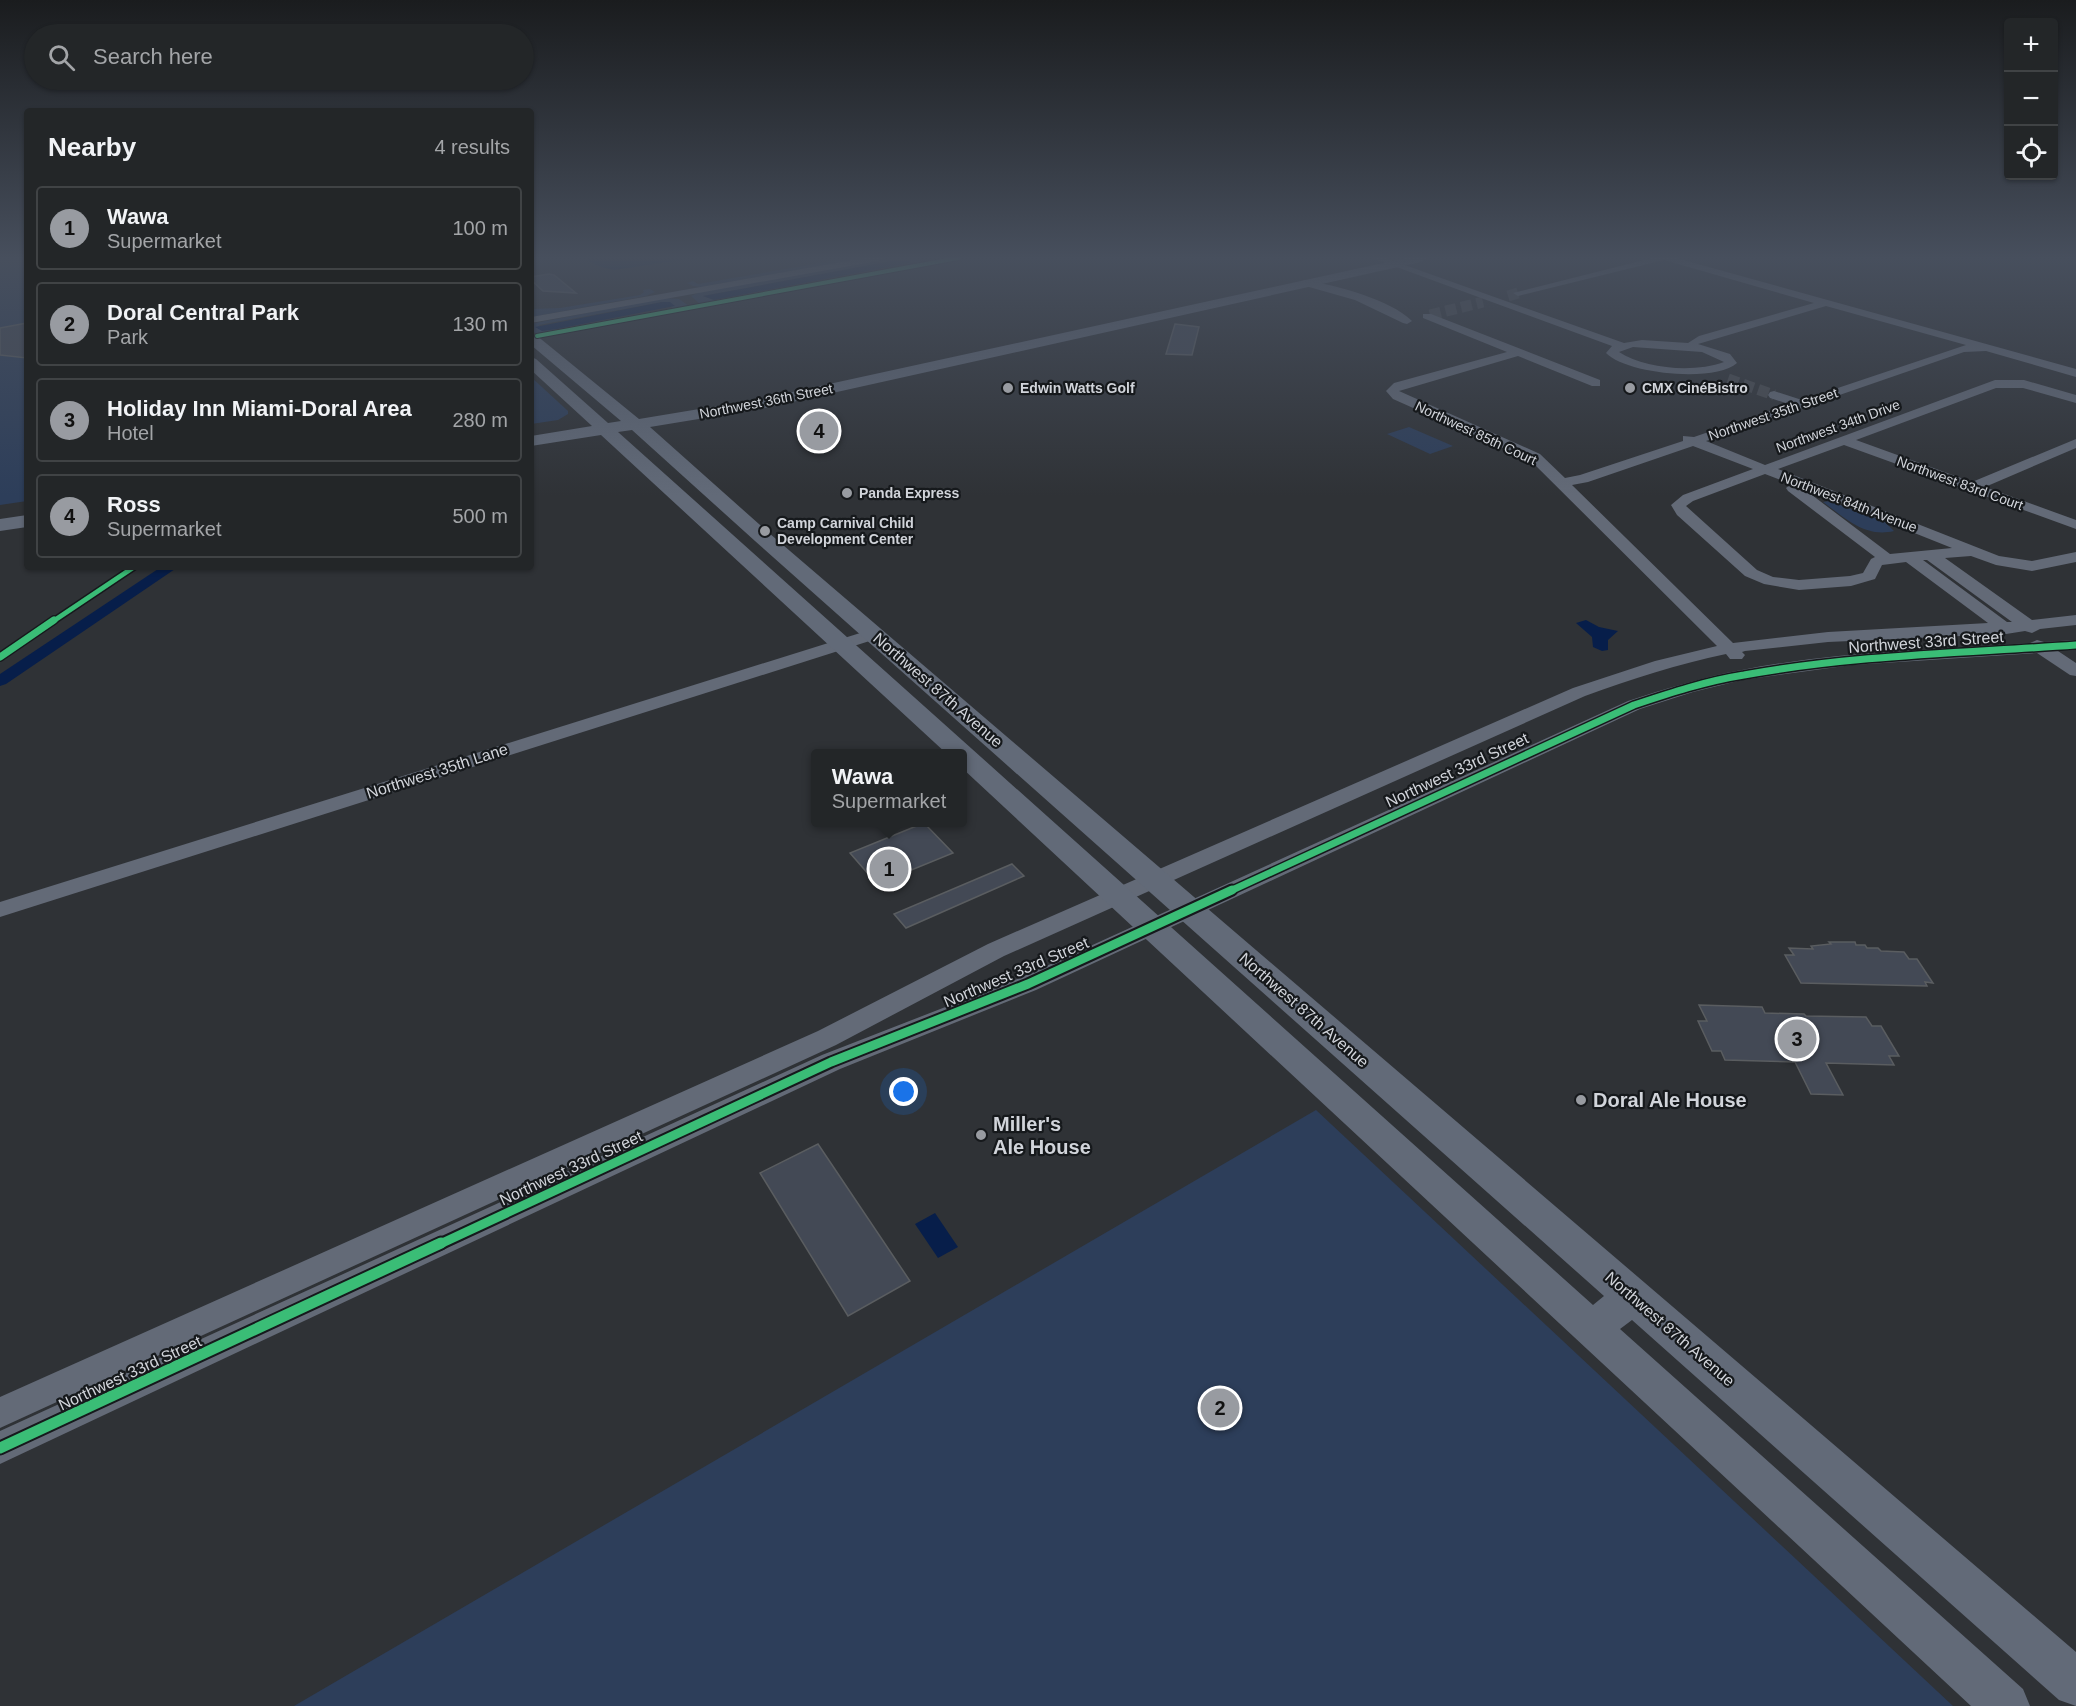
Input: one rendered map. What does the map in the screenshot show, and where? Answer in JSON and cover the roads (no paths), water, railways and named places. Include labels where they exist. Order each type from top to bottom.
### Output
[{"type":"main road","name":"Northwest 36th Street","points":[[629,420],[1009,338]]},
{"type":"main road","name":"Northwest 36th Street","points":[[534,440],[629,420],[765,403],[1060,338]]},
{"type":"main road","name":"Northwest 87th Avenue","points":[[534,341],[629,420],[2076,1683]]},
{"type":"main road","points":[[884,377],[883,371],[911,359]]},
{"type":"main road","points":[[534,361],[548,363],[557,370],[571,372]]},
{"type":"main road","name":"Northwest 87th Avenue","points":[[534,363],[956,749]]},
{"type":"main road","name":"Northwest 36th Street","points":[[534,429],[600,425]]},
{"type":"main road","points":[[0,511],[24,507]]},
{"type":"main road","points":[[0,525],[24,521]]},
{"type":"main road","points":[[747,558],[777,550]]},
{"type":"main road","name":"Northwest 87th Avenue","points":[[967,759],[2006,1706]]},
{"type":"main road","points":[[1591,1329],[1633,1296]]},
{"type":"street","points":[[1484,338],[1596,383]]},
{"type":"street","points":[[1608,338],[1628,345]]},
{"type":"street","points":[[1690,347],[1694,342],[1708,338]]},
{"type":"street","points":[[1953,338],[2076,373]]},
{"type":"street","name":"Northwest 35th Street","points":[[1559,480],[1577,481],[1687,439],[1891,370],[1952,346],[1955,343],[1953,338]]},
{"type":"street","points":[[1966,338],[2076,367]]},
{"type":"street","points":[[1657,344],[1690,347],[1723,355],[1731,361],[1727,366],[1704,370],[1663,368],[1627,362],[1612,354],[1614,349],[1628,345],[1657,344]]},
{"type":"street","name":"Northwest 35th Street","points":[[1891,370],[1963,349],[1985,348]]},
{"type":"street","name":"Northwest 85th Court","points":[[1520,352],[1398,386],[1392,391],[1399,397],[1535,457],[1731,649]]},
{"type":"street","points":[[1579,376],[1627,362]]},
{"type":"street","points":[[1704,370],[1728,379]]},
{"type":"street","name":"Northwest 34th Drive","points":[[1886,558],[1876,562],[1869,576],[1851,581],[1788,585],[1751,573],[1680,510],[1679,504],[1688,498],[1995,384],[2027,385],[2076,399]]},
{"type":"street","points":[[1774,395],[1795,403]]},
{"type":"street","points":[[1687,439],[1765,470]]},
{"type":"street","name":"Northwest 83rd Court","points":[[1843,440],[2076,525]]},
{"type":"street","points":[[1972,488],[2076,443]]},
{"type":"street","name":"Northwest 84th Avenue","points":[[1765,470],[2000,562],[2024,566],[2050,564],[2076,557]]},
{"type":"street","name":"Northwest 84th Avenue","points":[[1765,470],[1785,482],[1886,558]]},
{"type":"street","points":[[1886,558],[1972,551]]},
{"type":"street","name":"Northwest 84th Avenue","points":[[1931,555],[2031,624],[2042,647]]},
{"type":"street","name":"Northwest 84th Avenue","points":[[1908,556],[2001,627],[2042,647],[2076,671]]},
{"type":"street","name":"Northwest 33rd Street","points":[[0,1413],[846,1029],[962,966],[1579,692],[1653,666],[1731,649],[1797,640],[2076,620]]},
{"type":"street","name":"Northwest 35th Lane","points":[[0,910],[873,634]]},
{"type":"street","name":"Northwest 33rd Street","points":[[0,1448],[841,1058],[898,1033],[995,998],[1606,716],[1664,694],[1755,672],[1831,662],[2076,645]]},
{"type":"street","points":[[1719,679],[1736,661],[1736,653],[1731,649]]},
{"type":"street","points":[[183,1330],[207,1333],[226,1343],[235,1324],[288,1283]]},
{"type":"water","points":[[1586,620],[1599,627],[1618,631],[1608,640],[1608,650],[1602,651],[1593,647],[1592,637],[1576,623]]},
{"type":"water","points":[[935,1213],[958,1247],[938,1258],[915,1224]]},
{"type":"waterway","points":[[0,681],[166,570]]},
{"type":"tunnel","points":[[1728,379],[1774,395]]},
{"type":"place","name":"Edwin Watts Golf","points":[[1008,388]]},
{"type":"place","name":"CMX CinéBistro","points":[[1630,388]]},
{"type":"place","name":"Ross","points":[[819,431]]},
{"type":"place","name":"Panda Express","points":[[847,493]]},
{"type":"place","name":"Camp Carnival Child Development Center","points":[[765,531]]},
{"type":"place","name":"Wawa","points":[[889,869]]},
{"type":"place","name":"Holiday Inn Miami-Doral Area","points":[[1797,1039]]},
{"type":"place","name":"Doral Ale House","points":[[1581,1100]]},
{"type":"place","name":"Miller's Ale House","points":[[981,1135]]},
{"type":"place","name":"Doral Central Park","points":[[1220,1408]]}]
